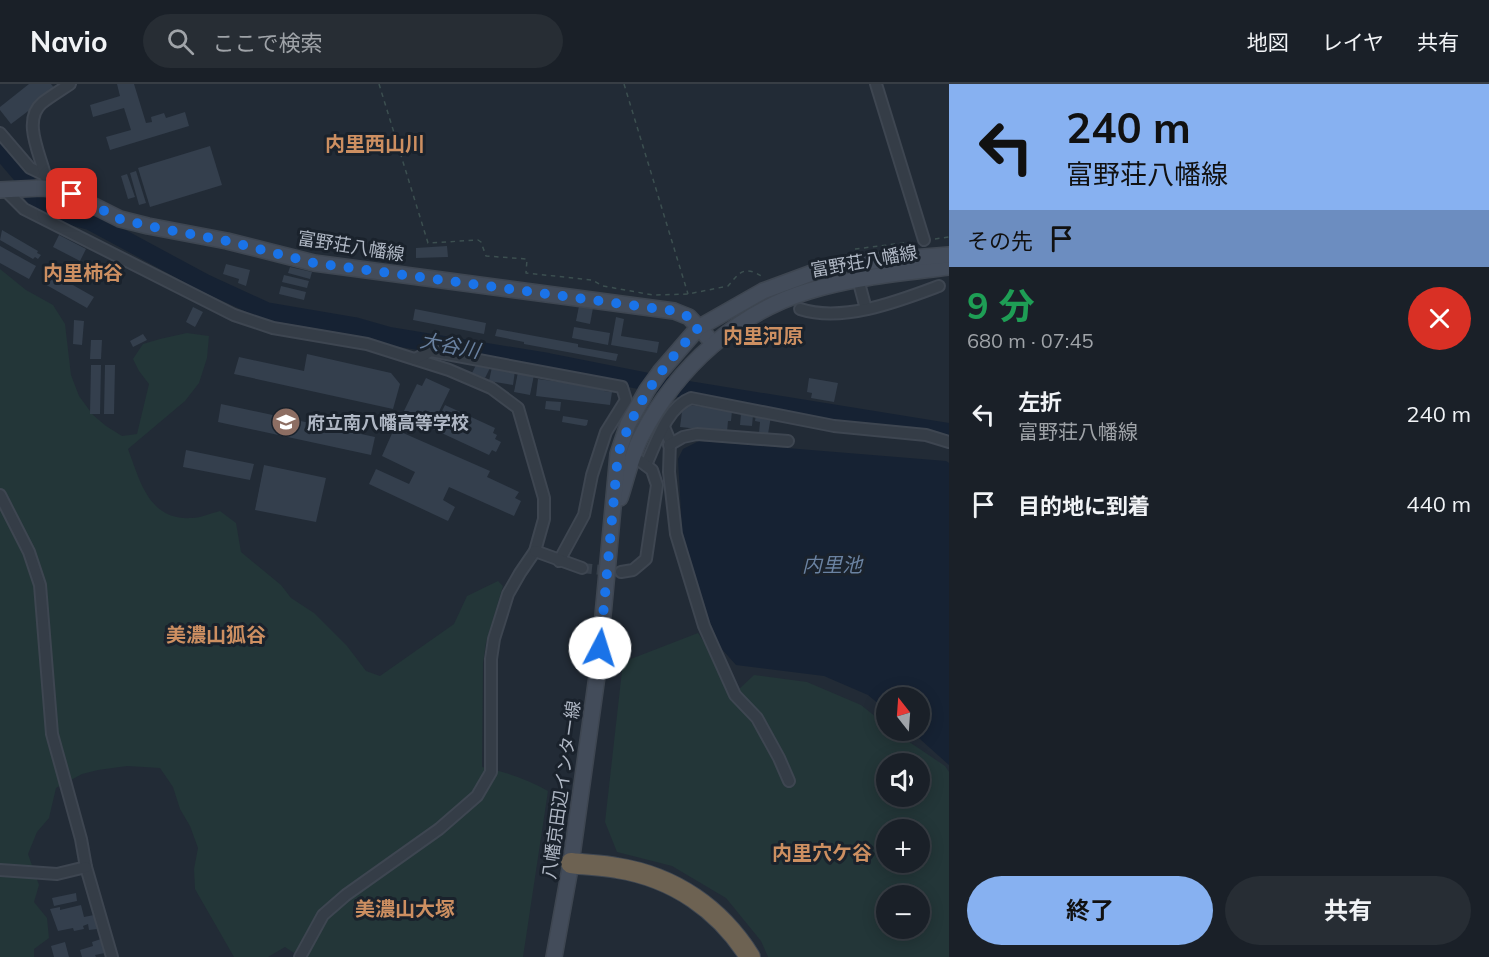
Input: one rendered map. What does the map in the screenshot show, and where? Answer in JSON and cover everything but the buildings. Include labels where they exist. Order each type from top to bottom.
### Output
[{"type":"highway","points":[[571,864],[649,884],[677,898],[704,915],[720,931],[739,957]]},
{"type":"highway","points":[[571,864],[617,868],[651,876],[672,884],[692,895],[710,909],[727,926],[750,957]]},
{"type":"main road","name":"富野荘八幡線","points":[[8,190],[47,184],[120,219],[227,241],[314,263],[675,311],[689,317],[714,344],[753,316],[807,291],[858,279],[949,267]]},
{"type":"main road","name":"富野荘八幡線","points":[[698,328],[763,291],[820,270],[851,263],[949,255]]},
{"type":"main road","name":"八幡京田辺インター線","points":[[554,957],[571,864],[598,669],[618,454],[628,424],[648,390],[660,372],[698,328]]},
{"type":"main road","name":"八幡京田辺インター線","points":[[612,521],[640,462],[642,434],[682,376],[714,344]]},
{"type":"street","points":[[47,184],[32,123],[34,113],[40,104],[70,84]]},
{"type":"street","points":[[876,84],[924,240]]},
{"type":"street","points":[[0,134],[47,184]]},
{"type":"street","points":[[8,190],[14,201],[24,209],[234,315],[273,328],[366,344],[449,370],[491,388],[518,408],[544,498],[544,519],[535,551],[508,594],[494,639],[491,659],[491,772],[477,796],[439,829],[346,895],[323,915],[300,957]]},
{"type":"street","points":[[858,279],[866,309]]},
{"type":"street","points":[[800,309],[812,313],[825,313],[866,309],[939,286]]},
{"type":"street","points":[[415,359],[431,351],[622,387],[626,400],[606,432],[592,476],[584,515],[559,561]]},
{"type":"street","points":[[640,462],[680,402],[691,398],[834,426],[926,435],[949,442]]},
{"type":"street","points":[[664,427],[669,445],[670,491],[675,534],[704,626],[735,695],[757,718],[789,781]]},
{"type":"street","points":[[669,445],[682,437],[697,434],[788,441]]},
{"type":"street","points":[[618,454],[640,462],[652,470],[657,485],[646,559],[633,570],[621,572]]},
{"type":"street","points":[[0,495],[29,552],[39,585],[52,734],[112,957]]},
{"type":"street","points":[[535,551],[582,568]]},
{"type":"street","points":[[0,870],[57,874],[86,867]]},
{"type":"path","points":[[379,84],[428,243],[478,240],[486,256],[526,259],[526,273],[592,280],[603,286],[653,295],[688,294],[728,286],[735,274],[742,272],[754,271],[763,277]]},
{"type":"path","points":[[624,84],[688,294]]},
{"type":"path","points":[[54,224],[72,194]]},
{"type":"shaded area","points":[[0,269],[26,290],[53,305],[65,324],[71,375],[79,396],[93,415],[122,436],[137,434],[149,384],[133,359],[143,344],[187,333],[209,336],[207,358],[199,383],[185,401],[128,449],[142,486],[156,506],[166,513],[177,517],[192,518],[220,511],[236,523],[241,552],[281,585],[291,598],[314,613],[347,646],[366,671],[380,676],[454,624],[467,596],[498,581],[503,586],[486,643],[483,663],[482,767],[516,776],[548,791],[523,957],[300,957],[285,947],[268,957],[234,957],[195,889],[194,869],[198,848],[190,826],[180,809],[173,787],[160,768],[127,766],[82,774],[56,788],[49,818],[37,832],[28,854],[39,885],[34,902],[47,918],[49,938],[34,949],[34,957],[0,957]]},
{"type":"shaded area","points":[[698,633],[737,691],[754,675],[807,682],[861,705],[876,717],[876,741],[908,741],[926,753],[876,753],[876,807],[930,807],[930,756],[945,766],[949,772],[949,957],[768,957],[761,941],[726,898],[672,866],[617,852],[605,822],[623,662]]},
{"type":"water","name":"内里池","points":[[699,441],[949,463],[949,765],[922,741],[930,741],[930,687],[876,687],[876,702],[868,695],[824,676],[736,665],[720,647],[679,545],[682,528],[678,459],[683,449]]},
{"type":"waterway","name":"大谷川","points":[[0,150],[24,178],[35,199],[53,211],[90,221],[205,283],[266,311],[354,326],[389,336],[548,362],[694,391],[949,432]]},
{"type":"tunnel","points":[[582,568],[621,572]]},
{"type":"place","name":"府立南八幡高等学校","points":[[286,422]]},
{"type":"district","name":"内里西山川","points":[[375,143]]},
{"type":"district","name":"内里柿谷","points":[[83,272]]},
{"type":"district","name":"内里河原","points":[[763,335]]},
{"type":"district","name":"美濃山狐谷","points":[[216,634]]},
{"type":"district","name":"内里穴ケ谷","points":[[822,852]]},
{"type":"district","name":"美濃山大塚","points":[[405,908]]},
{"type":"route","points":[[72,194],[120,219],[227,241],[314,263],[675,311],[689,317],[698,328],[660,372],[648,390],[628,424],[618,454],[600,648]]}]
